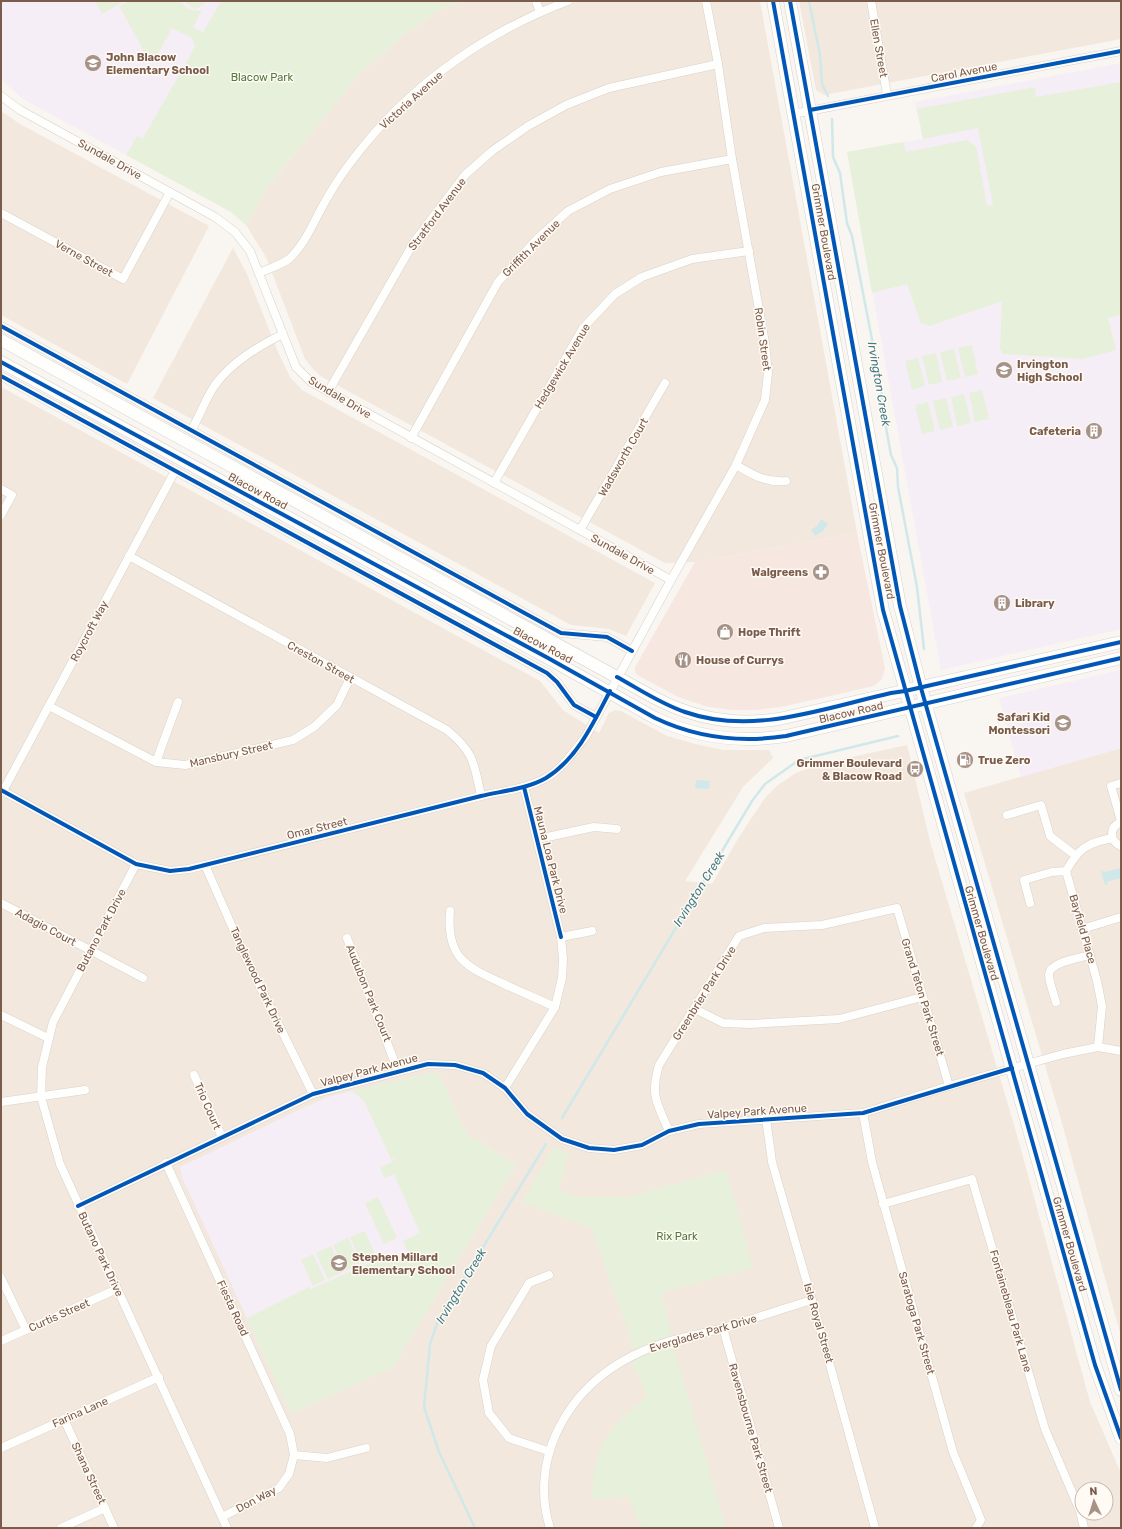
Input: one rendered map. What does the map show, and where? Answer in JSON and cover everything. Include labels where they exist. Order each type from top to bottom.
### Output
[{"type":"main road","name":"Grimmer Boulevard","points":[[773,1],[883,610],[1095,1365],[1121,1438]]},
{"type":"main road","name":"Grimmer Boulevard","points":[[790,1],[900,606],[921,688],[1121,1390]]},
{"type":"main road","name":"Blacow Road","points":[[1,340],[617,677],[680,710],[708,718],[733,722],[779,719],[1121,642]]},
{"type":"main road","name":"Blacow Road","points":[[1,362],[610,691],[672,726],[701,734],[731,739],[759,739],[786,736],[1121,658]]},
{"type":"street","points":[[536,1],[540,12]]},
{"type":"street","name":"Victoria Avenue","points":[[259,273],[288,260],[298,250],[329,194],[345,170],[391,115],[428,81],[483,41],[540,12],[568,1]]},
{"type":"street","name":"Robin Street","points":[[610,691],[736,465],[765,400],[768,373],[765,343],[732,160],[718,64],[706,1]]},
{"type":"street","name":"Ellen Street","points":[[871,1],[887,95]]},
{"type":"street","name":"Carol Avenue","points":[[793,114],[1121,51]]},
{"type":"street","name":"Stratford Avenue","points":[[328,392],[414,242],[465,175],[492,151],[528,126],[560,109],[609,88],[718,64]]},
{"type":"street","name":"Sundale Drive","points":[[1,96],[20,110],[229,226],[250,251],[296,367],[311,382],[671,580]]},
{"type":"street","name":"Griffith Avenue","points":[[411,438],[498,282],[536,240],[568,211],[610,189],[662,172],[732,160]]},
{"type":"street","name":"Verne Street","points":[[1,213],[123,279],[170,192]]},
{"type":"street","name":"Hedgewick Avenue","points":[[494,483],[582,328],[615,294],[642,277],[692,260],[749,251]]},
{"type":"street","name":"Blacow Road","points":[[1,326],[192,429],[561,633],[607,637],[632,651]]},
{"type":"street","points":[[192,429],[214,386],[232,367],[247,353],[283,334]]},
{"type":"street","name":"Blacow Road","points":[[1,376],[547,673],[557,682],[574,705],[596,717]]},
{"type":"street","name":"Wadsworth Court","points":[[580,530],[665,383]]},
{"type":"street","points":[[736,465],[758,478],[774,482],[786,481]]},
{"type":"street","name":"Roycroft Way","points":[[2,790],[49,706],[175,471]]},
{"type":"street","points":[[1,489],[12,495],[1,515]]},
{"type":"street","name":"Creston Street","points":[[129,556],[447,730],[462,742],[470,755],[481,796]]},
{"type":"street","name":"Mansbury Street","points":[[49,706],[156,762],[185,765],[293,740],[314,727],[337,705],[350,678]]},
{"type":"street","name":"Omar Street","points":[[2,790],[136,864],[170,871],[189,869],[481,796],[524,787],[546,778],[569,758],[586,736],[610,691]]},
{"type":"street","points":[[156,762],[178,702]]},
{"type":"street","points":[[1121,783],[1111,786],[1121,821],[1112,830],[1112,838],[1117,845],[1121,846]]},
{"type":"street","name":"Mauna Loa Park Drive","points":[[505,1088],[555,1007],[562,978],[563,959],[561,937],[524,787]]},
{"type":"street","points":[[1007,815],[1041,805],[1050,836],[1076,856]]},
{"type":"street","points":[[538,839],[594,827],[617,829]]},
{"type":"street","points":[[1030,902],[1024,880],[1052,872],[1066,871],[1076,856],[1092,842],[1112,838]]},
{"type":"street","name":"Butano Park Drive","points":[[136,864],[53,1022],[42,1067],[41,1097],[60,1164],[78,1206],[159,1377],[227,1528]]},
{"type":"street","name":"Tanglewood Park Drive","points":[[205,865],[246,956],[313,1094]]},
{"type":"street","name":"Bayfield Place","points":[[1066,871],[1090,955],[1102,1006],[1098,1047]]},
{"type":"street","name":"Adagio Court","points":[[1,903],[143,978]]},
{"type":"street","name":"Grand Teton Park Street","points":[[897,908],[949,1086]]},
{"type":"street","name":"Greenbrier Park Drive","points":[[669,1131],[655,1097],[654,1083],[659,1065],[739,936],[764,928],[822,925],[897,908]]},
{"type":"street","points":[[450,911],[448,931],[454,949],[465,964],[478,973],[555,1007]]},
{"type":"street","points":[[1082,929],[1121,917]]},
{"type":"street","points":[[561,937],[592,931]]},
{"type":"street","name":"Audubon Park Court","points":[[346,938],[392,1050],[398,1071]]},
{"type":"street","points":[[1056,1002],[1049,976],[1050,970],[1056,965],[1090,955]]},
{"type":"street","points":[[695,1009],[723,1022],[750,1024],[839,1019],[922,997]]},
{"type":"street","points":[[1,1015],[48,1038]]},
{"type":"street","name":"Valpey Park Avenue","points":[[78,1206],[313,1094],[428,1064],[455,1066],[483,1073],[505,1088],[533,1118],[562,1139],[589,1148],[614,1150],[642,1144],[669,1131],[699,1124],[766,1118],[863,1113],[949,1086],[1063,1054],[1098,1047],[1121,1051]]},
{"type":"street","name":"Trio Court","points":[[194,1075],[222,1137]]},
{"type":"street","points":[[1,1102],[85,1090]]},
{"type":"street","name":"Saratoga Park Street","points":[[863,1113],[872,1162],[883,1204],[953,1452],[981,1520],[976,1528]]},
{"type":"street","name":"Isle Royal Street","points":[[766,1118],[772,1162],[875,1528]]},
{"type":"street","name":"Fiesta Road","points":[[166,1163],[290,1434],[294,1455]]},
{"type":"street","name":"Fontainebleau Park Lane","points":[[883,1204],[972,1179],[1045,1429],[1080,1511],[1084,1528]]},
{"type":"street","points":[[548,1451],[509,1438],[489,1413],[482,1380],[491,1346],[529,1283],[549,1275]]},
{"type":"street","points":[[1,1278],[26,1330]]},
{"type":"street","name":"Curtis Street","points":[[1,1341],[117,1289]]},
{"type":"street","name":"Everglades Park Drive","points":[[550,1528],[545,1513],[544,1486],[548,1451],[565,1414],[594,1379],[628,1357],[661,1344],[723,1328],[812,1300]]},
{"type":"street","name":"Ravensbourne Park Street","points":[[723,1328],[779,1528]]},
{"type":"street","name":"Farina Lane","points":[[1,1448],[159,1377]]},
{"type":"street","name":"Shana Street","points":[[64,1419],[114,1528]]},
{"type":"street","points":[[294,1455],[327,1458],[366,1448]]},
{"type":"street","name":"Don Way","points":[[222,1517],[279,1488],[289,1474],[294,1455]]},
{"type":"street","points":[[61,1528],[105,1508]]},
{"type":"shaded area","name":"John Blacow Elementary School","points":[[1,1],[221,1],[143,139],[137,137],[126,155],[23,99],[1,79]]},
{"type":"shaded area","points":[[462,1],[760,1],[857,533],[695,562],[665,563],[322,377],[305,359],[266,257],[246,225],[264,191],[361,72],[407,33],[439,10]]},
{"type":"shaded area","points":[[799,1],[1121,1],[1121,39],[824,95],[816,90]]},
{"type":"shaded area","name":"Irvington High School","points":[[1121,63],[1121,629],[941,670],[847,152],[923,139],[915,102]]},
{"type":"shaded area","points":[[1,111],[20,124],[209,226],[127,384],[1,315]]},
{"type":"shaded area","points":[[233,248],[247,274],[278,352],[290,377],[302,390],[655,583],[626,636],[609,629],[571,625],[153,398]]},
{"type":"shaded area","points":[[1,387],[540,681],[563,710],[599,733],[609,713],[615,710],[621,711],[667,736],[695,744],[723,750],[769,750],[773,758],[743,787],[685,881],[712,884],[739,837],[765,798],[778,785],[796,773],[820,764],[907,745],[931,845],[1017,1135],[1090,1402],[1121,1473],[1121,1528],[1,1528]]},
{"type":"shaded area","points":[[857,533],[885,668],[882,679],[874,686],[781,707],[756,710],[731,710],[708,707],[678,697],[639,676],[635,672],[635,667],[695,562]]},
{"type":"shaded area","name":"Safari Kid Montessori","points":[[1121,670],[1121,748],[1021,777],[999,698]]},
{"type":"shaded area","points":[[1121,748],[1121,1336],[1060,1116],[964,793]]},
{"type":"shaded area","name":"Stephen Millard Elementary School","points":[[438,1073],[467,1134],[516,1165],[390,1372],[388,1369],[291,1414],[182,1177],[180,1167],[331,1096],[425,1074]]},
{"type":"green space","points":[[95,1],[124,1],[102,14]]},
{"type":"green space","name":"Blacow Park","points":[[129,1],[181,1],[190,9],[195,11],[202,10],[193,27],[203,32],[221,1],[462,1],[439,10],[407,33],[361,72],[264,191],[246,225],[231,212],[126,155],[137,136],[143,138],[195,47],[192,38],[172,28],[154,61],[144,56],[145,53],[119,6]]},
{"type":"green space","points":[[184,1],[207,1],[198,8],[194,9]]},
{"type":"green space","points":[[1121,82],[1121,315],[1108,318],[1116,350],[1083,359],[1003,354],[1000,349],[1002,301],[930,326],[921,323],[907,284],[872,293],[847,152],[903,142],[906,152],[967,140],[976,146],[987,206],[993,205],[978,128],[923,139],[917,109],[1035,87],[1036,97]]},
{"type":"green space","points":[[972,345],[978,374],[965,377],[958,348]]},
{"type":"green space","points":[[954,349],[961,378],[947,381],[940,352]]},
{"type":"green space","points":[[936,353],[942,382],[929,385],[922,356]]},
{"type":"green space","points":[[918,358],[925,386],[912,390],[905,361]]},
{"type":"green space","points":[[982,390],[989,419],[975,422],[969,393]]},
{"type":"green space","points":[[964,394],[971,423],[957,426],[951,397]]},
{"type":"green space","points":[[946,398],[953,427],[940,430],[933,401]]},
{"type":"green space","points":[[928,402],[935,431],[922,434],[915,405]]},
{"type":"green space","points":[[438,1073],[467,1134],[516,1165],[390,1372],[388,1369],[291,1414],[247,1318],[309,1287],[311,1289],[388,1255],[391,1260],[408,1252],[403,1241],[420,1233],[394,1174],[384,1178],[380,1167],[397,1158],[400,1163],[397,1157],[391,1159],[364,1101],[352,1091],[425,1074]]},
{"type":"green space","name":"Rix Park","points":[[554,1147],[569,1153],[559,1190],[575,1197],[627,1197],[726,1170],[753,1268],[662,1292],[676,1355],[726,1528],[642,1528],[628,1497],[591,1500],[595,1466],[599,1452],[605,1440],[621,1419],[647,1396],[633,1365],[631,1339],[591,1228],[522,1202]]},
{"type":"green space","points":[[378,1197],[397,1238],[384,1244],[365,1203]]},
{"type":"green space","points":[[365,1231],[376,1257],[362,1264],[350,1237]]},
{"type":"green space","points":[[348,1238],[360,1265],[345,1271],[333,1245]]},
{"type":"green space","points":[[331,1246],[343,1272],[328,1279],[316,1253]]},
{"type":"green space","points":[[313,1254],[325,1280],[313,1286],[301,1260]]},
{"type":"water","points":[[821,519],[828,524],[823,531],[815,536],[811,530],[817,526]]},
{"type":"water","points":[[696,780],[710,781],[709,789],[695,788]]},
{"type":"water","points":[[1120,868],[1121,878],[1107,882],[1108,884],[1105,885],[1101,871],[1105,872]]},
{"type":"waterway","name":"Irvington Creek","points":[[809,1],[820,55],[822,84],[828,96]]},
{"type":"waterway","name":"Irvington Creek","points":[[832,119],[833,157],[840,173],[847,223],[852,236],[881,386],[882,405],[891,455],[897,468],[898,487],[917,587],[924,649]]},
{"type":"waterway","name":"Irvington Creek","points":[[562,1118],[752,801],[765,784],[799,760],[898,736]]},
{"type":"waterway","name":"Irvington Creek","points":[[475,1528],[439,1452],[424,1407],[430,1344],[438,1321],[546,1144]]},
{"type":"cycle path","points":[[773,1],[883,610],[1095,1365],[1121,1438]]},
{"type":"cycle path","points":[[790,1],[900,606],[921,688],[1121,1390]]},
{"type":"cycle path","points":[[810,110],[1121,51]]},
{"type":"cycle path","points":[[1,326],[561,633],[607,637],[632,651]]},
{"type":"cycle path","points":[[1,362],[548,658],[655,718],[687,730],[735,739],[786,736],[1121,658]]},
{"type":"cycle path","points":[[1,376],[547,673],[557,682],[574,705],[596,717]]},
{"type":"cycle path","points":[[617,677],[659,701],[685,712],[711,719],[736,721],[762,720],[814,712],[891,693],[1121,642]]},
{"type":"cycle path","points":[[1,790],[136,864],[170,871],[189,869],[539,782],[557,770],[576,750],[591,727],[610,691]]},
{"type":"cycle path","points":[[524,787],[561,937]]},
{"type":"cycle path","points":[[78,1206],[313,1094],[428,1064],[455,1065],[483,1073],[505,1088],[527,1114],[562,1139],[589,1148],[614,1150],[642,1145],[669,1131],[699,1124],[863,1113],[1012,1068]]},
{"type":"place","name":"John Blacow Elementary School","points":[[93,63]]},
{"type":"place","name":"Irvington High School","points":[[1004,370]]},
{"type":"place","name":"Cafeteria","points":[[1094,431]]},
{"type":"place","name":"Walgreens","points":[[821,572]]},
{"type":"place","name":"Library","points":[[1002,603]]},
{"type":"place","name":"Hope Thrift","points":[[725,632]]},
{"type":"place","name":"House of Currys","points":[[683,660]]},
{"type":"place","name":"Safari Kid Montessori","points":[[1063,723]]},
{"type":"place","name":"True Zero","points":[[965,760]]},
{"type":"place","name":"Grimmer Boulevard & Blacow Road","points":[[915,769]]},
{"type":"place","name":"Stephen Millard Elementary School","points":[[339,1263]]}]
